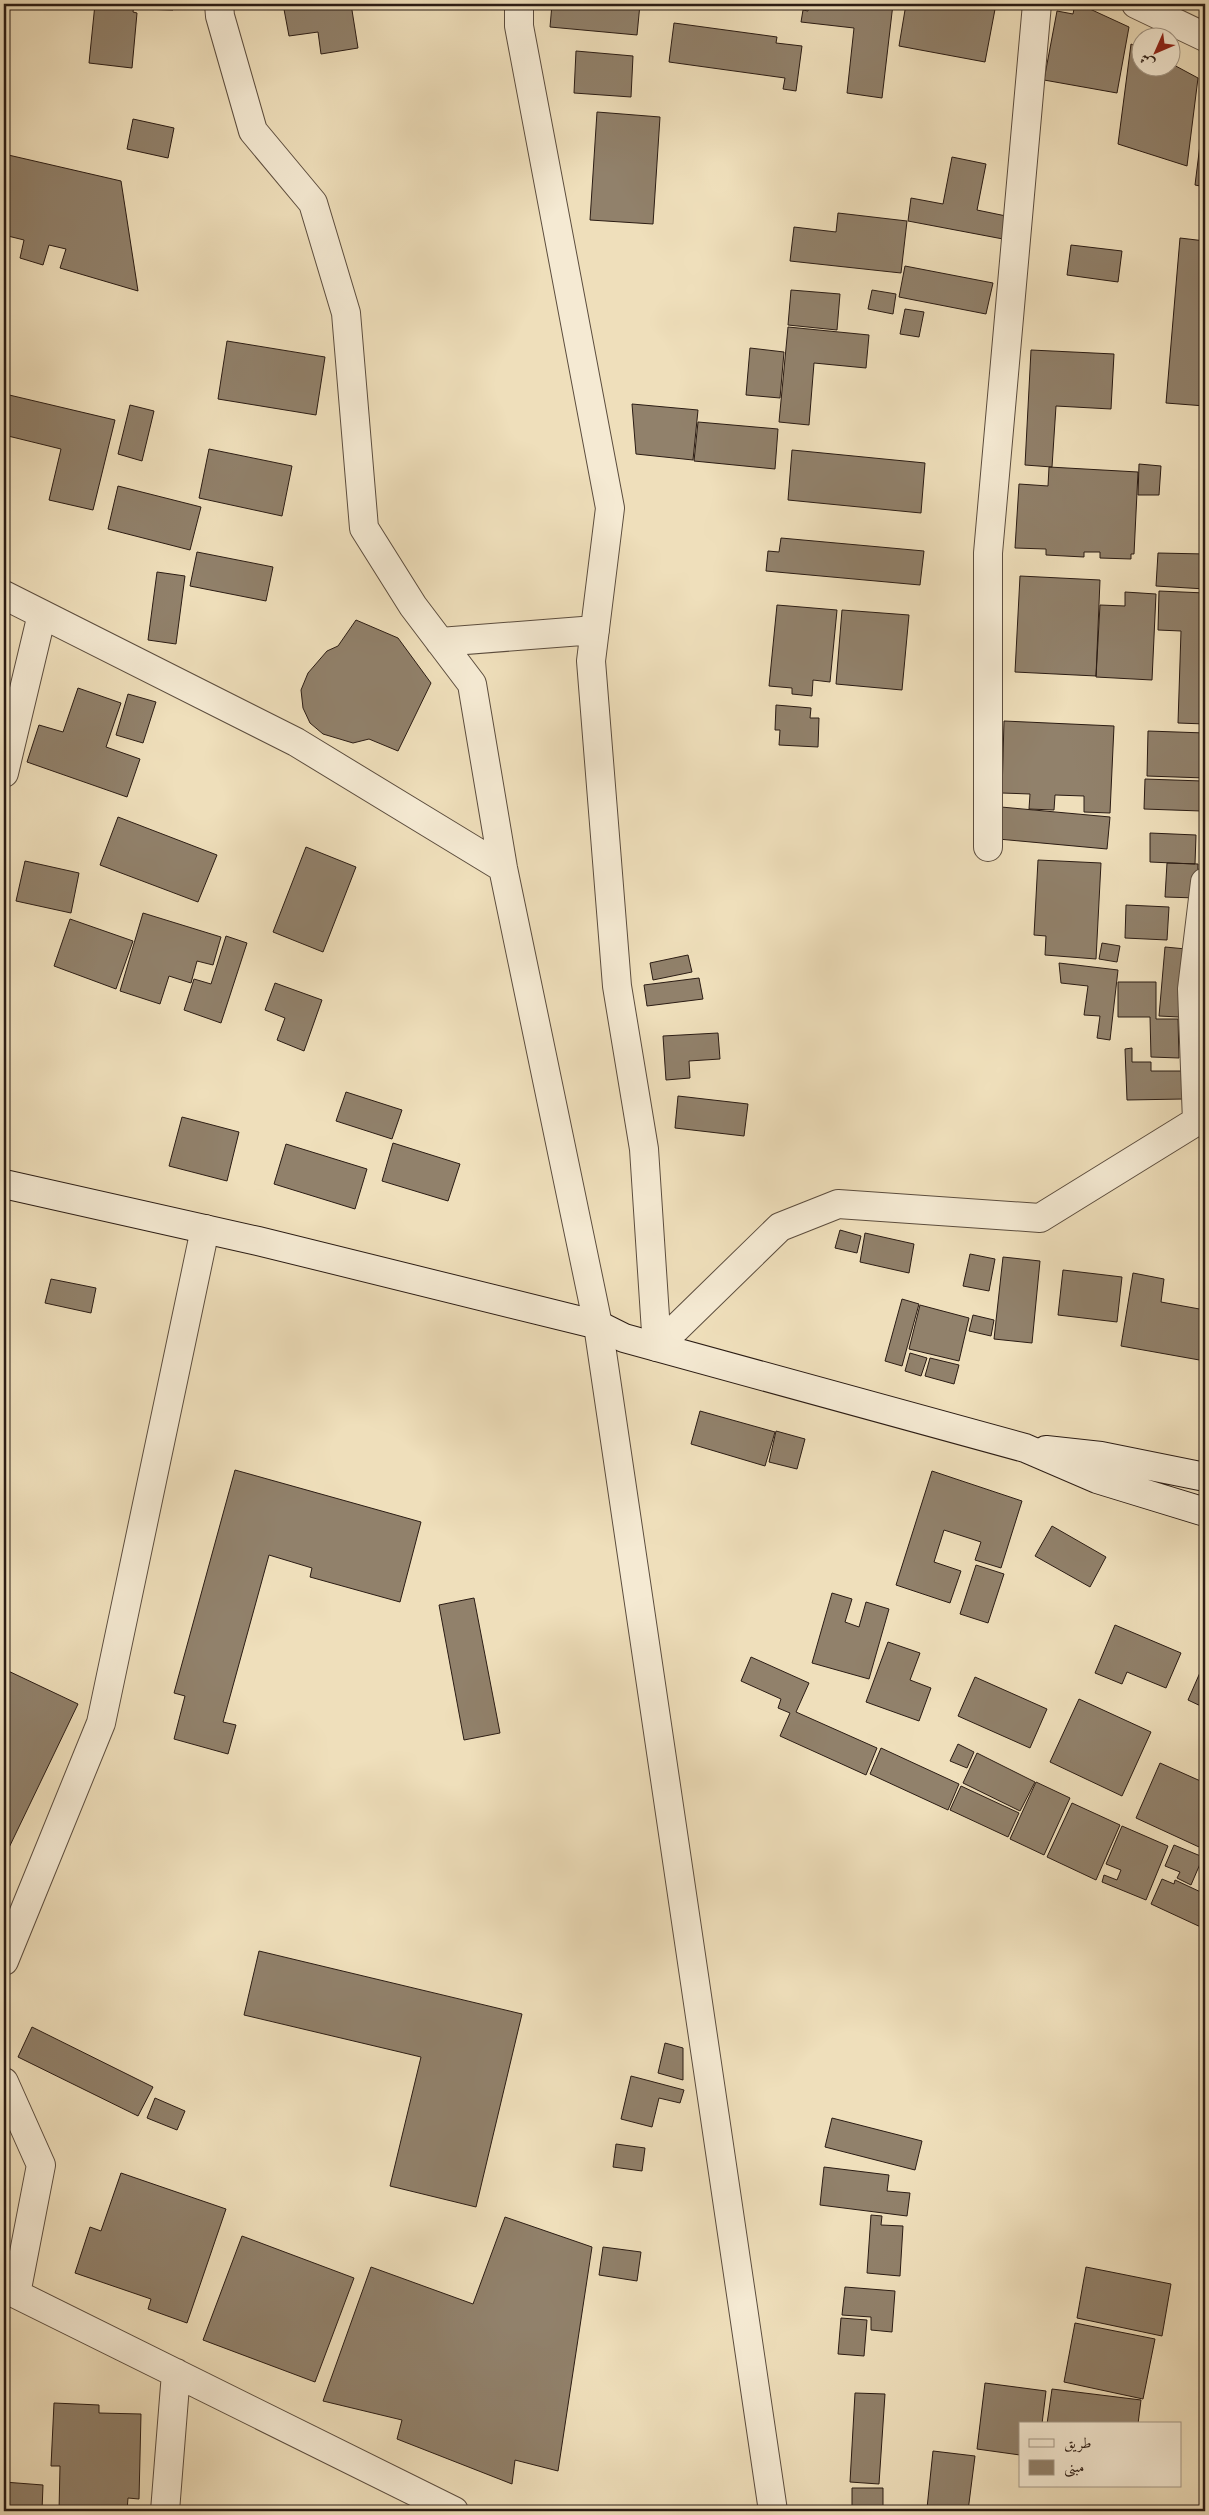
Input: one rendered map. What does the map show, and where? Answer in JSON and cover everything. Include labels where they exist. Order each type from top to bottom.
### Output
[{"type":"street","points":[[219,4],[220,16],[253,131],[313,203],[346,313],[364,528],[413,606],[472,684],[503,868],[598,1325],[774,2511]]},
{"type":"street","points":[[519,4],[520,26],[610,508],[591,661],[617,986],[644,1149],[657,1347]]},
{"type":"street","points":[[988,847],[988,553],[1037,4]]},
{"type":"street","points":[[1136,4],[1205,37]]},
{"type":"street","points":[[4,595],[296,742],[503,868]]},
{"type":"street","points":[[4,773],[42,614]]},
{"type":"street","points":[[440,642],[595,630]]},
{"type":"street","points":[[657,1347],[780,1227],[838,1204],[1040,1218],[1201,1121],[1192,989],[1205,882]]},
{"type":"street","points":[[4,1184],[205,1229],[598,1325],[624,1338],[1025,1448],[1097,1480],[1205,1512]]},
{"type":"street","points":[[4,1961],[101,1723],[205,1229]]},
{"type":"street","points":[[1025,1448],[1102,1456],[1205,1477]]},
{"type":"street","points":[[4,2082],[41,2165],[10,2291],[454,2511]]},
{"type":"street","points":[[165,2511],[176,2373]]},
{"type":"building","points":[[95,4],[134,4],[133,12],[137,13],[132,68],[89,63]]},
{"type":"building","points":[[140,4],[173,4],[173,10],[140,9]]},
{"type":"building","points":[[283,4],[351,4],[358,48],[321,54],[318,32],[289,36]]},
{"type":"building","points":[[552,4],[640,4],[637,35],[550,27]]},
{"type":"building","points":[[809,4],[893,4],[882,98],[847,93],[854,28],[801,22],[803,10],[808,11]]},
{"type":"building","points":[[906,4],[996,4],[985,62],[899,46]]},
{"type":"building","points":[[1075,4],[1079,4],[1129,27],[1117,93],[1044,80],[1057,11],[1073,14]]},
{"type":"building","points":[[674,23],[777,37],[776,43],[802,46],[796,91],[783,89],[785,78],[669,62]]},
{"type":"building","points":[[1131,44],[1132,78],[1182,78],[1182,69],[1198,78],[1187,166],[1118,144]]},
{"type":"building","points":[[576,51],[633,56],[631,97],[574,93]]},
{"type":"building","points":[[1205,104],[1205,187],[1195,185]]},
{"type":"building","points":[[597,112],[660,117],[653,224],[590,220]]},
{"type":"building","points":[[133,119],[174,128],[168,158],[127,149]]},
{"type":"building","points":[[4,154],[121,181],[138,291],[60,268],[66,249],[49,245],[43,265],[20,258],[24,240],[4,235]]},
{"type":"building","points":[[952,157],[986,164],[977,210],[1006,216],[1003,239],[908,221],[911,198],[943,204]]},
{"type":"building","points":[[838,213],[907,221],[901,273],[790,261],[794,227],[836,232]]},
{"type":"building","points":[[1180,238],[1205,241],[1205,406],[1166,403]]},
{"type":"building","points":[[1071,245],[1122,251],[1118,282],[1067,275]]},
{"type":"building","points":[[905,266],[993,283],[986,314],[899,297]]},
{"type":"building","points":[[791,290],[840,294],[837,330],[788,325]]},
{"type":"building","points":[[872,290],[896,294],[893,314],[868,309]]},
{"type":"building","points":[[905,309],[924,312],[919,337],[900,334]]},
{"type":"building","points":[[788,327],[869,335],[866,368],[814,363],[809,425],[779,422]]},
{"type":"building","points":[[227,341],[325,357],[316,415],[218,399]]},
{"type":"building","points":[[750,348],[784,352],[780,398],[746,395]]},
{"type":"building","points":[[1031,350],[1114,354],[1111,409],[1056,406],[1052,467],[1025,465]]},
{"type":"building","points":[[5,394],[115,420],[93,510],[49,500],[61,449],[4,435]]},
{"type":"building","points":[[632,404],[698,410],[693,460],[636,454]]},
{"type":"building","points":[[130,405],[154,411],[142,461],[118,454]]},
{"type":"building","points":[[698,422],[778,429],[775,469],[694,461]]},
{"type":"building","points":[[209,449],[292,466],[282,516],[199,498]]},
{"type":"building","points":[[792,450],[925,463],[921,513],[788,500]]},
{"type":"building","points":[[1139,464],[1161,466],[1159,495],[1138,495]]},
{"type":"building","points":[[1049,467],[1138,472],[1134,554],[1131,554],[1131,559],[1100,558],[1100,552],[1084,552],[1084,557],[1046,555],[1046,549],[1015,548],[1019,484],[1048,486]]},
{"type":"building","points":[[118,486],[201,507],[190,550],[108,529]]},
{"type":"building","points":[[781,538],[924,551],[920,585],[766,571],[768,551],[779,552]]},
{"type":"building","points":[[197,552],[273,567],[266,601],[190,586]]},
{"type":"building","points":[[1158,553],[1205,554],[1205,589],[1156,586]]},
{"type":"building","points":[[157,572],[185,576],[176,644],[148,640]]},
{"type":"building","points":[[1020,576],[1100,580],[1096,676],[1015,672]]},
{"type":"building","points":[[1159,591],[1205,593],[1205,724],[1178,723],[1181,631],[1158,630]]},
{"type":"building","points":[[1125,592],[1156,594],[1152,680],[1096,677],[1100,605],[1125,606]]},
{"type":"building","points":[[777,605],[837,610],[830,682],[813,680],[812,696],[792,694],[792,688],[769,686]]},
{"type":"building","points":[[842,610],[909,615],[902,690],[836,684]]},
{"type":"building","points":[[356,620],[398,638],[431,683],[398,751],[369,739],[353,743],[323,734],[310,723],[303,708],[301,690],[308,673],[327,651],[338,646]]},
{"type":"building","points":[[78,688],[121,703],[106,747],[140,759],[127,797],[27,762],[39,725],[63,732]]},
{"type":"building","points":[[128,694],[156,702],[143,743],[116,735]]},
{"type":"building","points":[[776,705],[811,708],[810,718],[819,718],[818,747],[779,745],[780,730],[775,730]]},
{"type":"building","points":[[1004,721],[1114,726],[1110,813],[1084,812],[1084,796],[1055,795],[1054,810],[1029,809],[1030,794],[1002,793]]},
{"type":"building","points":[[1148,731],[1205,733],[1205,778],[1147,776]]},
{"type":"building","points":[[1145,779],[1202,781],[1201,811],[1144,809]]},
{"type":"building","points":[[1001,807],[1110,817],[1107,849],[998,839]]},
{"type":"building","points":[[118,817],[217,855],[198,902],[100,865]]},
{"type":"building","points":[[1150,833],[1196,835],[1195,864],[1150,862]]},
{"type":"building","points":[[306,847],[356,867],[323,952],[273,932]]},
{"type":"building","points":[[1038,860],[1101,863],[1096,959],[1045,955],[1046,936],[1034,935]]},
{"type":"building","points":[[25,861],[79,873],[71,913],[16,901]]},
{"type":"building","points":[[1167,863],[1198,864],[1197,898],[1165,897]]},
{"type":"building","points":[[1126,905],[1169,907],[1167,940],[1125,938]]},
{"type":"building","points":[[143,913],[221,937],[213,965],[197,961],[191,983],[169,976],[160,1004],[120,991]]},
{"type":"building","points":[[70,919],[133,941],[116,989],[54,966]]},
{"type":"building","points":[[226,936],[247,943],[221,1023],[184,1010],[194,979],[211,984]]},
{"type":"building","points":[[1102,943],[1120,946],[1117,962],[1099,959]]},
{"type":"building","points":[[1165,947],[1186,949],[1179,1017],[1159,1016]]},
{"type":"building","points":[[688,955],[692,972],[653,980],[650,963]]},
{"type":"building","points":[[1059,963],[1118,970],[1110,1040],[1097,1038],[1100,1016],[1084,1015],[1088,986],[1061,983]]},
{"type":"building","points":[[699,978],[703,999],[647,1006],[644,985]]},
{"type":"building","points":[[1118,982],[1156,982],[1156,1019],[1178,1019],[1179,1058],[1151,1057],[1150,1017],[1118,1017]]},
{"type":"building","points":[[275,983],[322,1000],[304,1051],[277,1040],[285,1018],[265,1010]]},
{"type":"building","points":[[718,1033],[720,1059],[689,1061],[690,1078],[666,1080],[663,1036]]},
{"type":"building","points":[[1132,1048],[1132,1062],[1151,1062],[1151,1071],[1184,1071],[1184,1099],[1127,1100],[1125,1049]]},
{"type":"building","points":[[4,1067],[9,1068],[5,1084],[4,1084]]},
{"type":"building","points":[[346,1092],[402,1110],[392,1139],[336,1121]]},
{"type":"building","points":[[678,1096],[748,1104],[744,1136],[675,1128]]},
{"type":"building","points":[[182,1117],[239,1132],[227,1181],[169,1166]]},
{"type":"building","points":[[393,1143],[460,1164],[448,1201],[382,1181]]},
{"type":"building","points":[[286,1144],[367,1169],[355,1209],[274,1184]]},
{"type":"building","points":[[840,1230],[861,1236],[857,1253],[835,1248]]},
{"type":"building","points":[[865,1233],[914,1244],[909,1273],[860,1262]]},
{"type":"building","points":[[970,1254],[995,1259],[989,1291],[963,1286]]},
{"type":"building","points":[[1003,1257],[1040,1261],[1032,1343],[994,1339]]},
{"type":"building","points":[[1063,1270],[1122,1277],[1117,1322],[1058,1315]]},
{"type":"building","points":[[1133,1273],[1164,1279],[1161,1302],[1205,1310],[1205,1361],[1121,1346]]},
{"type":"building","points":[[51,1279],[96,1288],[91,1313],[45,1303]]},
{"type":"building","points":[[902,1299],[919,1304],[902,1366],[885,1361]]},
{"type":"building","points":[[920,1305],[969,1318],[959,1361],[909,1349]]},
{"type":"building","points":[[973,1315],[994,1320],[991,1336],[969,1331]]},
{"type":"building","points":[[910,1353],[927,1358],[921,1376],[905,1371]]},
{"type":"building","points":[[930,1358],[959,1365],[954,1384],[925,1376]]},
{"type":"building","points":[[700,1411],[775,1432],[765,1466],[691,1444]]},
{"type":"building","points":[[776,1431],[805,1439],[797,1469],[769,1462]]},
{"type":"building","points":[[235,1470],[421,1522],[400,1602],[310,1577],[312,1568],[269,1555],[223,1722],[236,1725],[228,1754],[174,1739],[185,1696],[174,1693]]},
{"type":"building","points":[[932,1471],[1022,1501],[1001,1568],[975,1560],[981,1542],[944,1530],[934,1562],[961,1571],[950,1603],[896,1585]]},
{"type":"building","points":[[1052,1526],[1106,1557],[1090,1587],[1035,1556]]},
{"type":"building","points":[[976,1565],[1004,1574],[988,1623],[960,1614]]},
{"type":"building","points":[[832,1593],[852,1599],[845,1622],[859,1627],[866,1602],[889,1609],[869,1679],[812,1663]]},
{"type":"building","points":[[474,1598],[500,1733],[464,1740],[439,1605]]},
{"type":"building","points":[[1115,1625],[1181,1653],[1166,1688],[1127,1672],[1122,1684],[1095,1673]]},
{"type":"building","points":[[888,1642],[920,1653],[910,1680],[931,1688],[919,1721],[866,1702]]},
{"type":"building","points":[[751,1657],[809,1683],[796,1712],[877,1748],[866,1775],[780,1736],[790,1713],[778,1708],[781,1699],[741,1681]]},
{"type":"building","points":[[1202,1668],[1205,1670],[1205,1708],[1188,1700]]},
{"type":"building","points":[[4,1669],[78,1704],[4,1858]]},
{"type":"building","points":[[975,1677],[1047,1709],[1030,1748],[958,1716]]},
{"type":"building","points":[[1079,1699],[1151,1732],[1122,1796],[1050,1762]]},
{"type":"building","points":[[958,1744],[974,1752],[967,1768],[950,1761]]},
{"type":"building","points":[[881,1748],[959,1784],[948,1810],[870,1774]]},
{"type":"building","points":[[977,1753],[1035,1782],[1020,1811],[963,1783]]},
{"type":"building","points":[[1160,1763],[1205,1783],[1205,1832],[1199,1847],[1136,1818]]},
{"type":"building","points":[[1036,1782],[1070,1798],[1044,1855],[1010,1839]]},
{"type":"building","points":[[961,1786],[1019,1813],[1008,1837],[950,1810]]},
{"type":"building","points":[[1072,1803],[1120,1825],[1096,1880],[1047,1857]]},
{"type":"building","points":[[1122,1826],[1168,1846],[1146,1900],[1102,1882],[1104,1875],[1117,1880],[1121,1870],[1106,1864]]},
{"type":"building","points":[[1174,1845],[1203,1857],[1191,1885],[1177,1878],[1180,1872],[1165,1866]]},
{"type":"building","points":[[1162,1879],[1174,1884],[1175,1880],[1205,1894],[1205,1929],[1151,1904]]},
{"type":"building","points":[[259,1951],[522,2014],[476,2207],[390,2186],[421,2057],[244,2015]]},
{"type":"building","points":[[32,2027],[153,2087],[138,2116],[18,2057]]},
{"type":"building","points":[[665,2043],[683,2048],[683,2080],[658,2073]]},
{"type":"building","points":[[631,2076],[684,2090],[680,2103],[659,2098],[652,2127],[621,2119]]},
{"type":"building","points":[[155,2098],[185,2111],[177,2130],[147,2118]]},
{"type":"building","points":[[832,2118],[922,2141],[915,2170],[825,2147]]},
{"type":"building","points":[[616,2144],[645,2148],[642,2171],[613,2167]]},
{"type":"building","points":[[824,2167],[889,2175],[887,2191],[910,2193],[907,2216],[820,2205]]},
{"type":"building","points":[[121,2173],[226,2209],[187,2323],[148,2309],[151,2299],[75,2273],[90,2227],[101,2231]]},
{"type":"building","points":[[871,2215],[882,2216],[881,2225],[903,2226],[900,2276],[867,2273]]},
{"type":"building","points":[[505,2217],[592,2247],[558,2471],[515,2460],[512,2484],[397,2439],[402,2420],[323,2401],[371,2267],[473,2304]]},
{"type":"building","points":[[242,2236],[354,2278],[315,2382],[203,2340]]},
{"type":"building","points":[[603,2247],[641,2252],[637,2281],[599,2275]]},
{"type":"building","points":[[1086,2267],[1171,2284],[1162,2336],[1077,2318]]},
{"type":"building","points":[[845,2287],[895,2291],[892,2332],[871,2330],[871,2317],[842,2315]]},
{"type":"building","points":[[841,2318],[867,2320],[864,2356],[838,2354]]},
{"type":"building","points":[[1075,2323],[1155,2339],[1143,2399],[1064,2382]]},
{"type":"building","points":[[985,2383],[1046,2391],[1042,2422],[1019,2422],[1019,2455],[977,2449]]},
{"type":"building","points":[[1052,2389],[1141,2400],[1138,2422],[1047,2422]]},
{"type":"building","points":[[855,2393],[885,2394],[879,2484],[850,2482]]},
{"type":"building","points":[[54,2403],[99,2405],[99,2413],[141,2414],[139,2499],[128,2498],[127,2511],[59,2511],[60,2466],[51,2466]]},
{"type":"building","points":[[933,2451],[975,2456],[968,2511],[927,2508]]},
{"type":"building","points":[[4,2482],[43,2485],[42,2511],[4,2511]]},
{"type":"building","points":[[852,2488],[883,2488],[883,2511],[852,2511]]}]
